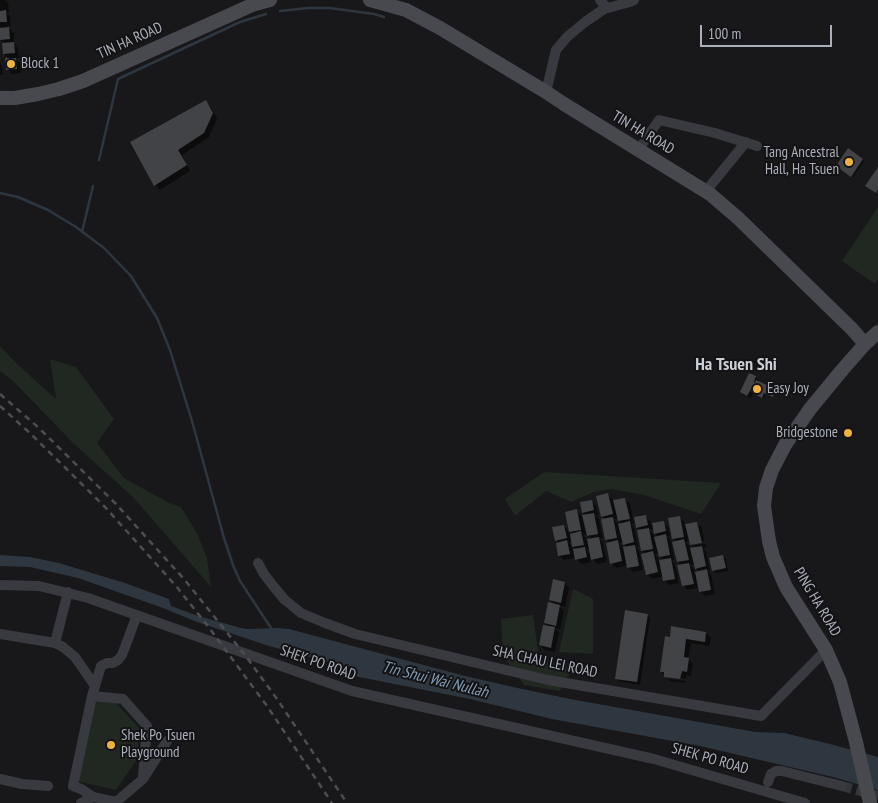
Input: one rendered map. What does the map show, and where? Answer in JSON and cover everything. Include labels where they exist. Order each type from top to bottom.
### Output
[{"type":"street","name":"TIN HA ROAD","points":[[0,98],[15,98],[59,89],[252,5],[270,0]]},
{"type":"street","name":"TIN HA ROAD","points":[[370,0],[408,5],[440,28],[706,191],[738,218],[865,344]]},
{"type":"street","points":[[546,92],[556,50],[567,37],[603,4],[634,0]]},
{"type":"street","points":[[639,149],[659,120],[715,133],[757,146]]},
{"type":"street","points":[[706,191],[746,142]]},
{"type":"street","name":"PING HA ROAD","points":[[870,803],[840,682],[826,650],[786,588],[773,557],[764,506],[766,488],[772,470],[785,445],[810,409],[865,344],[878,332]]},
{"type":"street","name":"SHA CHAU LEI ROAD","points":[[258,563],[264,574],[284,599],[301,613],[355,634],[548,680],[761,716],[826,650]]},
{"type":"street","name":"SHEK PO ROAD","points":[[0,585],[39,586],[68,592],[352,691],[654,759],[805,803]]},
{"type":"street","points":[[55,643],[68,592]]},
{"type":"street","points":[[137,615],[122,655],[113,663],[107,663],[102,666],[93,691],[73,786],[93,797],[116,802],[143,779],[167,741]]},
{"type":"street","points":[[0,634],[55,643],[63,647],[75,657],[93,691],[123,699],[147,726],[143,779]]},
{"type":"street","points":[[768,782],[771,774],[776,771],[782,771],[842,786]]},
{"type":"street","points":[[0,778],[22,784],[48,786]]},
{"type":"street","points":[[81,803],[93,797]]},
{"type":"shaded area","points":[[878,207],[878,279],[875,284],[842,261]]},
{"type":"shaded area","points":[[0,346],[56,399],[50,359],[76,367],[114,419],[97,443],[124,478],[169,503],[181,507],[197,533],[207,558],[211,587],[134,498],[73,443],[12,380],[0,371]]},
{"type":"shaded area","points":[[544,472],[721,483],[701,514],[644,495],[612,489],[594,492],[571,502],[546,491],[515,516],[505,499]]},
{"type":"shaded area","points":[[573,589],[593,599],[593,654],[559,652]]},
{"type":"shaded area","points":[[533,615],[539,658],[572,669],[560,691],[524,685],[503,655],[501,619]]},
{"type":"shaded area","name":"Shek Po Tsuen Playground","points":[[100,699],[115,702],[140,729],[136,761],[116,790],[76,781],[92,703]]},
{"type":"water","name":"Tin Shui Wai Nullah","points":[[0,555],[30,557],[59,563],[125,583],[169,599],[171,606],[241,628],[289,629],[513,687],[755,732],[784,733],[830,744],[878,757],[878,790],[833,777],[700,746],[552,719],[470,699],[354,676],[356,669],[269,646],[197,622],[78,578],[30,567],[0,566]]},
{"type":"building","points":[[6,10],[7,22],[0,22],[0,11]]},
{"type":"building","points":[[9,27],[10,39],[0,40],[0,28]]},
{"type":"building","points":[[14,42],[15,53],[3,54],[2,43]]},
{"type":"building","name":"Block 1","points":[[5,58],[16,58],[17,69],[6,70]]},
{"type":"building","points":[[206,100],[213,113],[204,133],[178,150],[187,165],[154,186],[130,142]]},
{"type":"building","points":[[848,148],[863,159],[851,177],[836,166]]},
{"type":"building","points":[[878,167],[878,189],[876,193],[865,186]]},
{"type":"building","points":[[749,373],[756,376],[755,383],[756,380],[769,386],[770,383],[778,387],[773,397],[764,393],[762,398],[751,392],[751,389],[747,396],[740,392]]},
{"type":"building","points":[[608,493],[613,514],[601,517],[596,496]]},
{"type":"building","points":[[625,498],[630,519],[618,521],[613,500]]},
{"type":"building","points":[[592,500],[594,510],[582,513],[580,502]]},
{"type":"building","points":[[577,509],[581,530],[569,532],[565,512]]},
{"type":"building","points":[[594,513],[598,534],[587,536],[582,515]]},
{"type":"building","points":[[646,515],[648,525],[636,528],[634,517]]},
{"type":"building","points":[[680,516],[684,537],[672,539],[668,518]]},
{"type":"building","points":[[613,517],[617,538],[605,540],[601,519]]},
{"type":"building","points":[[630,521],[634,542],[623,545],[618,524]]},
{"type":"building","points":[[664,521],[666,531],[654,534],[652,523]]},
{"type":"building","points":[[697,522],[702,543],[690,545],[685,524]]},
{"type":"building","points":[[564,525],[567,538],[555,541],[552,527]]},
{"type":"building","points":[[649,528],[653,549],[641,551],[637,530]]},
{"type":"building","points":[[581,531],[584,545],[572,547],[570,534]]},
{"type":"building","points":[[666,534],[670,555],[659,557],[654,537]]},
{"type":"building","points":[[599,537],[603,557],[591,560],[587,539]]},
{"type":"building","points":[[684,539],[689,560],[677,562],[672,542]]},
{"type":"building","points":[[567,540],[570,554],[558,556],[556,543]]},
{"type":"building","points":[[618,540],[622,561],[610,564],[606,543]]},
{"type":"building","points":[[635,545],[639,566],[627,568],[623,547]]},
{"type":"building","points":[[702,546],[706,566],[695,569],[690,548]]},
{"type":"building","points":[[585,547],[587,557],[575,560],[573,549]]},
{"type":"building","points":[[653,551],[658,572],[646,575],[641,554]]},
{"type":"building","points":[[723,555],[726,568],[712,571],[709,558]]},
{"type":"building","points":[[671,558],[675,579],[663,581],[659,560]]},
{"type":"building","points":[[689,563],[694,584],[682,586],[677,565]]},
{"type":"building","points":[[707,569],[711,590],[699,592],[695,572]]},
{"type":"building","points":[[553,579],[565,582],[561,603],[549,600]]},
{"type":"building","points":[[548,602],[560,605],[556,626],[544,623]]},
{"type":"building","points":[[625,610],[648,614],[637,682],[615,679]]},
{"type":"building","points":[[543,625],[555,627],[551,648],[539,645]]},
{"type":"building","points":[[671,626],[706,632],[705,642],[686,639],[684,657],[689,658],[687,672],[682,671],[680,679],[664,677],[664,672],[660,672],[665,636],[670,637]]},
{"type":"waterway","points":[[280,11],[330,8],[384,17]]},
{"type":"waterway","points":[[99,160],[118,79],[240,22],[266,14]]},
{"type":"waterway","points":[[82,232],[93,186]]},
{"type":"waterway","points":[[0,193],[18,197],[48,210],[76,227],[104,248],[131,276],[157,318],[170,350],[233,565],[240,581],[273,631]]},
{"type":"tunnel","points":[[842,786],[878,796]]},
{"type":"railway","points":[[0,394],[39,428],[116,504],[184,579],[245,655],[347,803]]},
{"type":"railway","points":[[0,406],[105,507],[176,586],[267,706],[332,803]]},
{"type":"place","name":"Block 1","points":[[11,64]]},
{"type":"place","name":"Tang Ancestral Hall, Ha Tsuen","points":[[849,162]]},
{"type":"place","name":"Easy Joy","points":[[757,389]]},
{"type":"place","name":"Bridgestone","points":[[848,433]]},
{"type":"place","name":"Shek Po Tsuen Playground","points":[[111,745]]},
{"type":"district","name":"Ha Tsuen Shi","points":[[736,365]]}]
